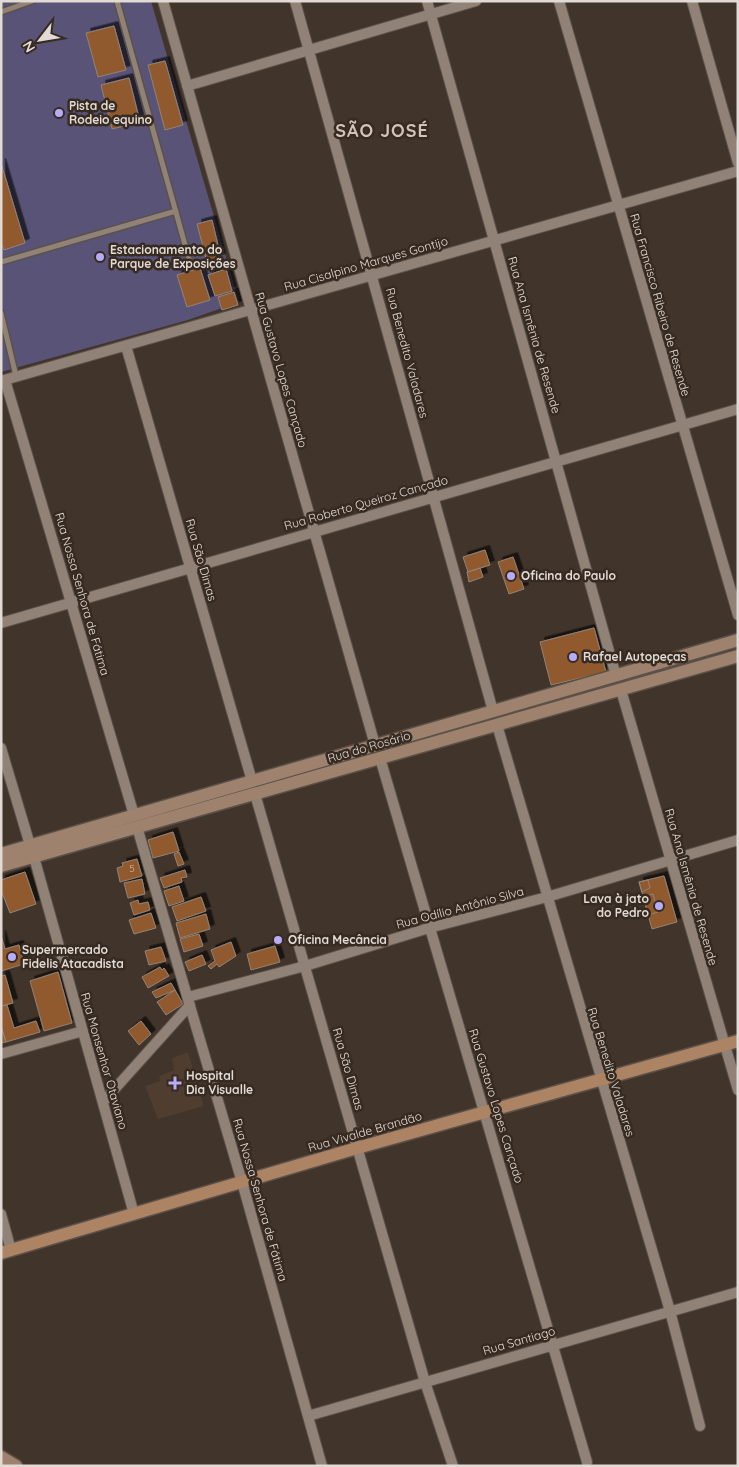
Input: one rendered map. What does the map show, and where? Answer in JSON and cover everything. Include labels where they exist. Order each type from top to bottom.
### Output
[{"type":"main road","name":"Rua do Rosário","points":[[1,866],[32,851],[136,821],[252,781],[738,640]]},
{"type":"main road","name":"Rua do Rosário","points":[[136,821],[255,794],[738,656]]},
{"type":"main road","name":"Rua do Rosário","points":[[1,854],[32,851]]},
{"type":"main road","name":"Rua Vivalde Brandão","points":[[6,1251],[357,1148],[738,1040]]},
{"type":"main road","points":[[1,1456],[16,1466]]},
{"type":"street","name":"Rua Gustavo Lopes Cançado","points":[[163,1],[375,745]]},
{"type":"street","name":"Rua Benedito Valadares","points":[[295,1],[494,711]]},
{"type":"street","name":"Rua Ana Ismênia de Resende","points":[[427,1],[616,676]]},
{"type":"street","points":[[187,86],[476,1]]},
{"type":"street","name":"Rua Francisco Ribeiro de Resende","points":[[559,1],[738,615]]},
{"type":"street","points":[[692,1],[738,163]]},
{"type":"street","name":"Rua Cisalpino Marques Gontijo","points":[[3,380],[738,171]]},
{"type":"street","name":"Rua São Dimas","points":[[126,346],[252,781]]},
{"type":"street","name":"Rua Nossa Senhora de Fátima","points":[[3,380],[189,1001],[322,1466]]},
{"type":"street","name":"Rua Roberto Queiroz Cançado","points":[[1,623],[738,408]]},
{"type":"street","name":"Rua Ana Ismênia de Resende","points":[[621,690],[738,1090]]},
{"type":"street","name":"Rua Benedito Valadares","points":[[497,725],[670,1311],[700,1426]]},
{"type":"street","name":"Rua Monsenhor Otaviano","points":[[1,748],[32,851],[134,1214]]},
{"type":"street","name":"Rua Gustavo Lopes Cançado","points":[[380,758],[587,1462]]},
{"type":"street","name":"Rua São Dimas","points":[[255,794],[425,1382],[453,1466]]},
{"type":"street","name":"Rua Odílio Antônio Silva","points":[[189,1001],[430,928],[547,897],[738,840]]},
{"type":"street","points":[[103,1102],[189,1001]]},
{"type":"street","points":[[1,1054],[83,1031]]},
{"type":"street","points":[[1,1214],[6,1251]]},
{"type":"street","name":"Rua Santiago","points":[[308,1416],[738,1292]]},
{"type":"lane","points":[[1,12],[32,1]]},
{"type":"lane","points":[[117,1],[190,259]]},
{"type":"lane","points":[[1,262],[176,211]]},
{"type":"lane","points":[[1,313],[17,377]]},
{"type":"shaded area","points":[[1,1],[151,1],[239,302],[188,320],[1,372]]},
{"type":"shaded area","name":"Hospital Dia Visualle","points":[[188,1052],[204,1106],[158,1119],[145,1086],[160,1081],[159,1076],[174,1070],[172,1058]]},
{"type":"building","points":[[114,26],[126,70],[98,77],[86,33]]},
{"type":"building","points":[[165,61],[183,125],[165,130],[148,65]]},
{"type":"building","points":[[129,78],[140,122],[112,129],[101,85]]},
{"type":"building","points":[[1,163],[25,243],[4,250],[1,242]]},
{"type":"building","points":[[212,220],[221,258],[207,262],[197,224]]},
{"type":"building","points":[[200,268],[210,300],[187,307],[177,275]]},
{"type":"building","points":[[226,269],[232,291],[215,296],[208,275]]},
{"type":"building","points":[[234,292],[238,305],[222,310],[218,297]]},
{"type":"building","points":[[485,550],[490,565],[468,572],[463,557]]},
{"type":"building","name":"Oficina do Paulo","points":[[513,557],[524,589],[509,594],[498,562]]},
{"type":"building","points":[[480,568],[483,577],[469,582],[467,572]]},
{"type":"building","name":"Rafael Autopeças","points":[[594,628],[606,672],[551,685],[540,642]]},
{"type":"building","points":[[173,832],[179,851],[153,858],[148,840]]},
{"type":"building","points":[[179,852],[184,864],[178,866],[174,854]]},
{"type":"building","points":[[137,859],[142,876],[120,882],[117,868],[123,866],[122,863]]},
{"type":"building","points":[[185,870],[187,877],[181,878],[182,882],[164,888],[160,878]]},
{"type":"building","points":[[25,872],[36,904],[10,913],[1,890],[1,880]]},
{"type":"building","name":"Lava à jato do Pedro","points":[[664,876],[677,922],[652,929],[639,882]]},
{"type":"building","points":[[142,879],[145,894],[128,898],[124,883]]},
{"type":"building","name":"Lava à jato do Pedro","points":[[648,880],[650,888],[642,892],[639,882]]},
{"type":"building","points":[[179,886],[184,901],[169,906],[164,891]]},
{"type":"building","points":[[653,894],[658,912],[648,915],[643,897]]},
{"type":"building","points":[[201,897],[206,911],[177,921],[172,907]]},
{"type":"building","points":[[138,900],[139,904],[148,902],[150,910],[134,915],[130,903]]},
{"type":"building","points":[[151,913],[156,928],[134,934],[129,920]]},
{"type":"building","points":[[206,914],[210,929],[180,938],[176,923]]},
{"type":"building","points":[[199,934],[203,946],[184,952],[180,939]]},
{"type":"building","name":"Supermercado Fidelis Atacadista","points":[[1,935],[5,949],[19,945],[24,964],[1,971]]},
{"type":"building","points":[[231,942],[236,956],[219,967],[217,964],[211,969],[208,966],[215,961],[211,950]]},
{"type":"building","points":[[275,946],[280,962],[251,970],[247,954]]},
{"type":"building","points":[[161,947],[166,961],[149,965],[145,951]]},
{"type":"building","points":[[202,955],[206,964],[189,971],[185,962]]},
{"type":"building","points":[[160,967],[162,970],[164,968],[169,976],[148,988],[142,977]]},
{"type":"building","points":[[58,972],[72,1023],[44,1031],[30,981]]},
{"type":"building","points":[[5,975],[13,1003],[1,1006],[1,976]]},
{"type":"building","points":[[171,983],[175,990],[156,998],[152,992]]},
{"type":"building","points":[[175,990],[183,1004],[166,1015],[157,1002]]},
{"type":"building","points":[[7,1005],[14,1028],[36,1021],[40,1032],[6,1042],[1,1026],[1,1006]]},
{"type":"building","points":[[141,1021],[151,1034],[139,1045],[128,1031]]},
{"type":"building","points":[[1,1026],[6,1042],[1,1043]]},
{"type":"place","name":"Pista de Rodeio equino","points":[[59,113]]},
{"type":"place","name":"Estacionamento do Parque de Exposições","points":[[100,257]]},
{"type":"place","name":"Oficina do Paulo","points":[[511,576]]},
{"type":"place","name":"Rafael Autopeças","points":[[573,657]]},
{"type":"place","name":"Lava à jato do Pedro","points":[[659,906]]},
{"type":"place","name":"Oficina Mecância","points":[[278,940]]},
{"type":"place","name":"Supermercado Fidelis Atacadista","points":[[12,957]]},
{"type":"place","name":"Hospital Dia Visualle","points":[[175,1083]]},
{"type":"district","name":"SÃO JOSÉ","points":[[382,131]]}]
